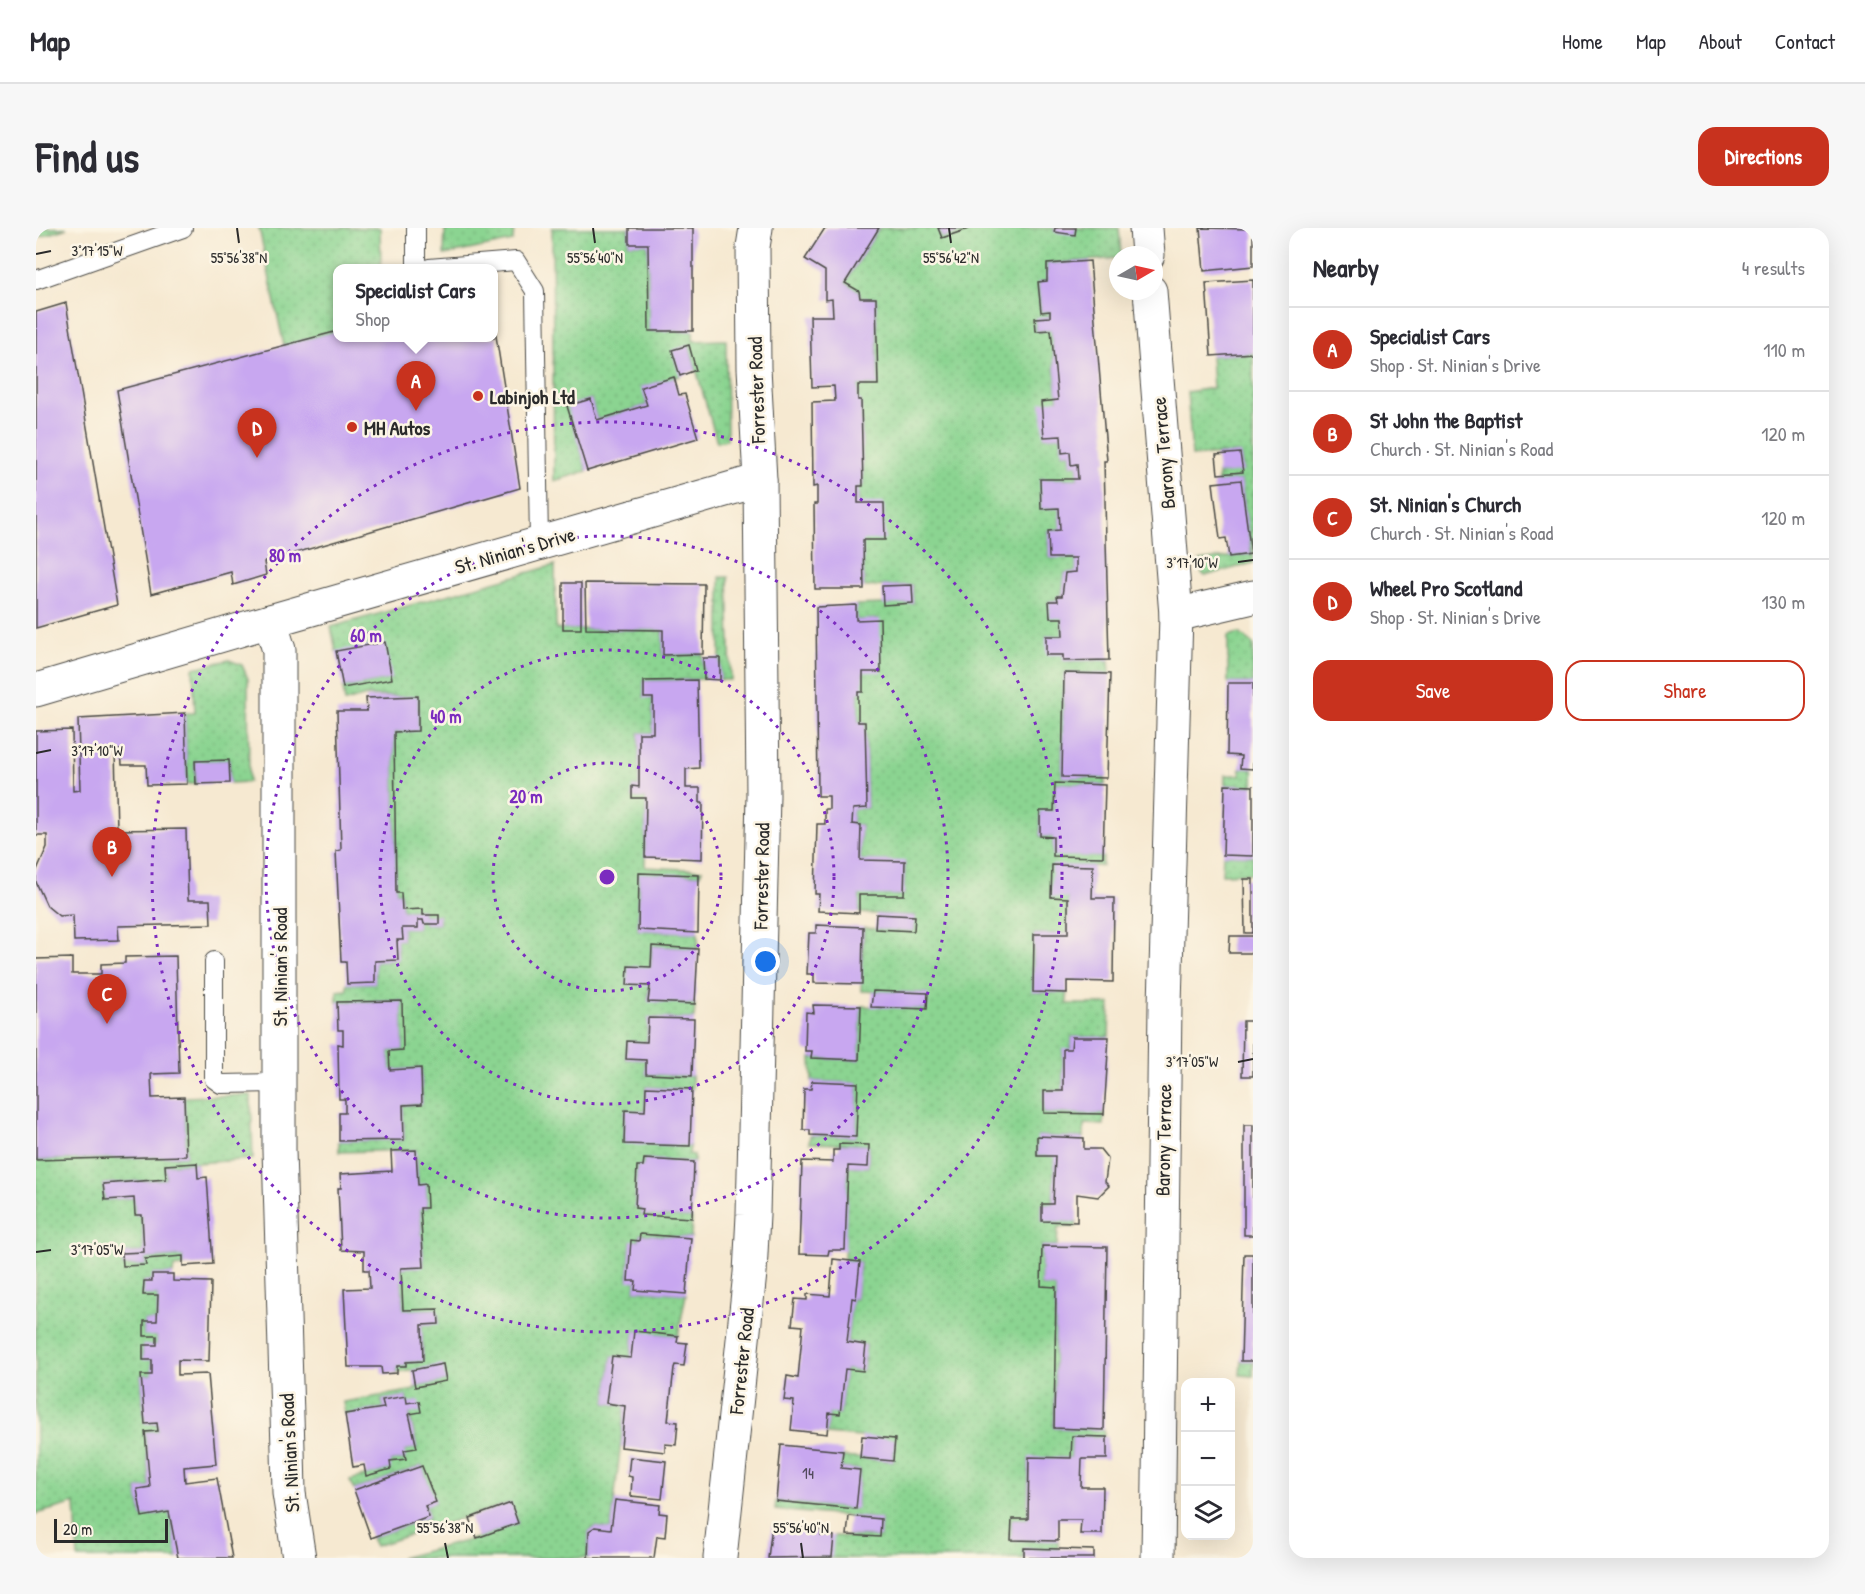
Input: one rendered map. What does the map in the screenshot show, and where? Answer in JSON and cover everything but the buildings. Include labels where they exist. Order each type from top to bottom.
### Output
[{"type":"street","name":"Forrester Road","points":[[720,1558],[750,1273],[753,1215],[763,795],[760,480],[754,368],[753,248],[756,228]]},
{"type":"street","points":[[1146,228],[1147,246]]},
{"type":"street","name":"Barony Terrace","points":[[1151,300],[1176,615],[1165,1005],[1158,1558]]},
{"type":"street","name":"St. Ninian's Drive","points":[[270,621],[760,480]]},
{"type":"street","points":[[1176,615],[1253,597]]},
{"type":"street","points":[[36,690],[270,621]]},
{"type":"street","name":"St. Ninian's Road","points":[[270,621],[279,650],[279,1083],[289,1493],[299,1558]]},
{"type":"lane","points":[[36,280],[183,228]]},
{"type":"lane","points":[[416,228],[416,264]]},
{"type":"lane","points":[[479,264],[516,261],[535,291],[539,543]]},
{"type":"lane","points":[[214,962],[214,1079],[221,1084],[279,1083]]},
{"type":"green space","points":[[37,228],[67,228],[40,237]]},
{"type":"green space","points":[[259,228],[380,228],[381,264],[333,264],[333,332],[284,346]]},
{"type":"green space","points":[[445,228],[514,228],[513,241],[444,255]]},
{"type":"green space","points":[[552,228],[629,228],[629,244],[648,244],[649,331],[693,331],[693,341],[726,340],[727,440],[717,442],[689,345],[680,376],[642,387],[647,405],[597,420],[591,399],[568,406],[587,471],[554,481]]},
{"type":"green space","points":[[879,228],[938,228],[942,238],[972,228],[1055,228],[1054,231],[1075,234],[1076,228],[1119,228],[1120,246],[1109,246],[1109,259],[1047,264],[1047,281],[1038,283],[1041,312],[1050,311],[1050,317],[1035,319],[1036,331],[1051,330],[1058,400],[1044,437],[1061,436],[1062,453],[1070,452],[1071,465],[1077,464],[1078,479],[1041,479],[1041,509],[1059,508],[1060,530],[1048,531],[1049,558],[1076,558],[1076,572],[1065,573],[1062,596],[1058,596],[1058,601],[1049,601],[1062,618],[1063,636],[1046,636],[1063,655],[1064,661],[1109,660],[1110,674],[1064,673],[1062,777],[1105,778],[1105,785],[1055,783],[1054,811],[1040,812],[1040,836],[1053,837],[1053,855],[1103,857],[1102,866],[1052,866],[1068,898],[1068,934],[1034,934],[1033,992],[1067,993],[1067,1004],[1110,1004],[1109,1037],[1072,1037],[1071,1049],[1063,1050],[1063,1091],[1044,1091],[1044,1113],[1104,1114],[1104,1125],[1084,1124],[1084,1138],[1038,1136],[1037,1156],[1055,1156],[1053,1204],[1042,1204],[1042,1220],[1077,1222],[1076,1227],[1058,1227],[1057,1246],[1042,1246],[1041,1286],[1056,1287],[1054,1428],[1104,1430],[1104,1437],[1072,1436],[1071,1458],[1029,1458],[1028,1519],[1012,1519],[1011,1540],[1058,1541],[1058,1549],[1024,1549],[1024,1558],[818,1558],[834,1536],[880,1537],[881,1519],[775,1510],[776,1501],[856,1509],[860,1470],[841,1468],[842,1457],[893,1461],[895,1440],[827,1434],[829,1413],[840,1414],[845,1369],[863,1371],[866,1345],[847,1342],[852,1298],[856,1299],[860,1262],[844,1260],[848,1166],[868,1167],[869,1145],[809,1143],[810,1135],[856,1137],[858,1083],[812,1081],[811,1058],[859,1060],[861,1006],[926,1009],[927,993],[861,991],[864,928],[914,931],[915,916],[859,913],[859,894],[904,895],[905,862],[860,860],[861,825],[852,824],[853,809],[867,808],[865,722],[858,722],[858,692],[879,619],[856,620],[856,605],[913,603],[912,585],[864,587],[858,499],[858,486],[863,486],[861,401],[858,400],[858,385],[878,385],[876,298],[860,298],[859,291],[845,283]]},
{"type":"green space","points":[[1253,353],[1253,563],[1205,576],[1202,573],[1200,561],[1251,554],[1241,480],[1218,483],[1218,474],[1243,471],[1240,453],[1192,456],[1187,392],[1213,388],[1211,356]]},
{"type":"green space","points":[[555,565],[556,629],[663,630],[663,655],[703,654],[704,679],[644,681],[644,697],[653,698],[653,733],[639,733],[639,787],[633,786],[632,798],[646,798],[645,867],[702,870],[699,875],[639,874],[638,930],[698,933],[698,949],[652,946],[648,1001],[695,1004],[694,1019],[648,1018],[647,1042],[627,1042],[626,1059],[646,1060],[646,1074],[692,1076],[692,1089],[646,1087],[645,1111],[625,1111],[624,1143],[690,1146],[689,1154],[694,1155],[694,1162],[644,1159],[643,1166],[637,1166],[635,1208],[642,1209],[642,1215],[692,1218],[691,1238],[640,1234],[639,1241],[631,1241],[628,1280],[636,1281],[635,1290],[686,1294],[678,1336],[634,1331],[631,1358],[612,1356],[606,1403],[625,1406],[611,1529],[595,1527],[589,1531],[588,1558],[400,1558],[477,1538],[518,1523],[510,1503],[375,1546],[371,1538],[429,1517],[425,1506],[435,1502],[422,1466],[354,1490],[350,1480],[390,1469],[390,1461],[405,1459],[404,1450],[417,1448],[406,1396],[382,1400],[384,1408],[345,1414],[343,1402],[415,1390],[415,1387],[445,1381],[442,1365],[397,1373],[397,1366],[406,1366],[406,1362],[423,1360],[422,1325],[439,1323],[437,1309],[403,1310],[401,1268],[424,1266],[420,1208],[427,1208],[426,1185],[418,1185],[416,1150],[339,1152],[339,1141],[404,1140],[403,1105],[422,1104],[421,1068],[390,1070],[389,1051],[403,1050],[402,1001],[337,1002],[337,991],[347,990],[347,984],[375,983],[375,961],[398,960],[397,940],[403,940],[402,928],[418,928],[418,920],[423,920],[424,924],[439,924],[439,915],[423,915],[423,909],[402,910],[401,893],[396,893],[394,732],[418,730],[418,697],[366,696],[345,702],[343,688],[391,679],[336,651],[331,627]]},
{"type":"green space","points":[[720,577],[728,577],[731,680],[720,680]]},
{"type":"green space","points":[[1239,633],[1253,644],[1253,683],[1228,683],[1228,636]]},
{"type":"green space","points":[[229,660],[242,665],[248,679],[249,782],[230,783],[229,760],[195,762],[196,784],[187,784],[185,713],[195,713],[193,668]]},
{"type":"green space","points":[[1240,768],[1253,769],[1253,786],[1225,785],[1225,775],[1241,775]]},
{"type":"green space","points":[[1223,855],[1253,856],[1253,873],[1222,874]]},
{"type":"green space","points":[[251,1095],[253,1159],[165,1165],[166,1179],[103,1184],[105,1200],[134,1198],[135,1215],[142,1215],[144,1252],[122,1253],[123,1266],[145,1265],[145,1259],[183,1256],[183,1266],[174,1267],[173,1274],[153,1274],[152,1281],[144,1281],[144,1295],[158,1295],[157,1321],[144,1321],[144,1335],[157,1336],[157,1345],[143,1346],[143,1359],[152,1360],[152,1375],[141,1375],[145,1423],[157,1423],[158,1431],[145,1432],[150,1487],[137,1489],[142,1517],[169,1512],[178,1558],[78,1558],[75,1503],[36,1514],[36,1160],[186,1156],[184,1097]]},
{"type":"green space","points":[[1241,1361],[1253,1361],[1253,1376],[1240,1375]]},
{"type":"place","name":"Labinjoh Ltd","points":[[478,396]]},
{"type":"place","name":"Specialist Cars","points":[[416,411]]},
{"type":"place","name":"MH Autos","points":[[352,427]]},
{"type":"place","name":"Wheel Pro Scotland","points":[[257,458]]},
{"type":"place","name":"St John the Baptist","points":[[112,877]]},
{"type":"place","name":"St. Ninian's Church","points":[[107,1024]]}]
